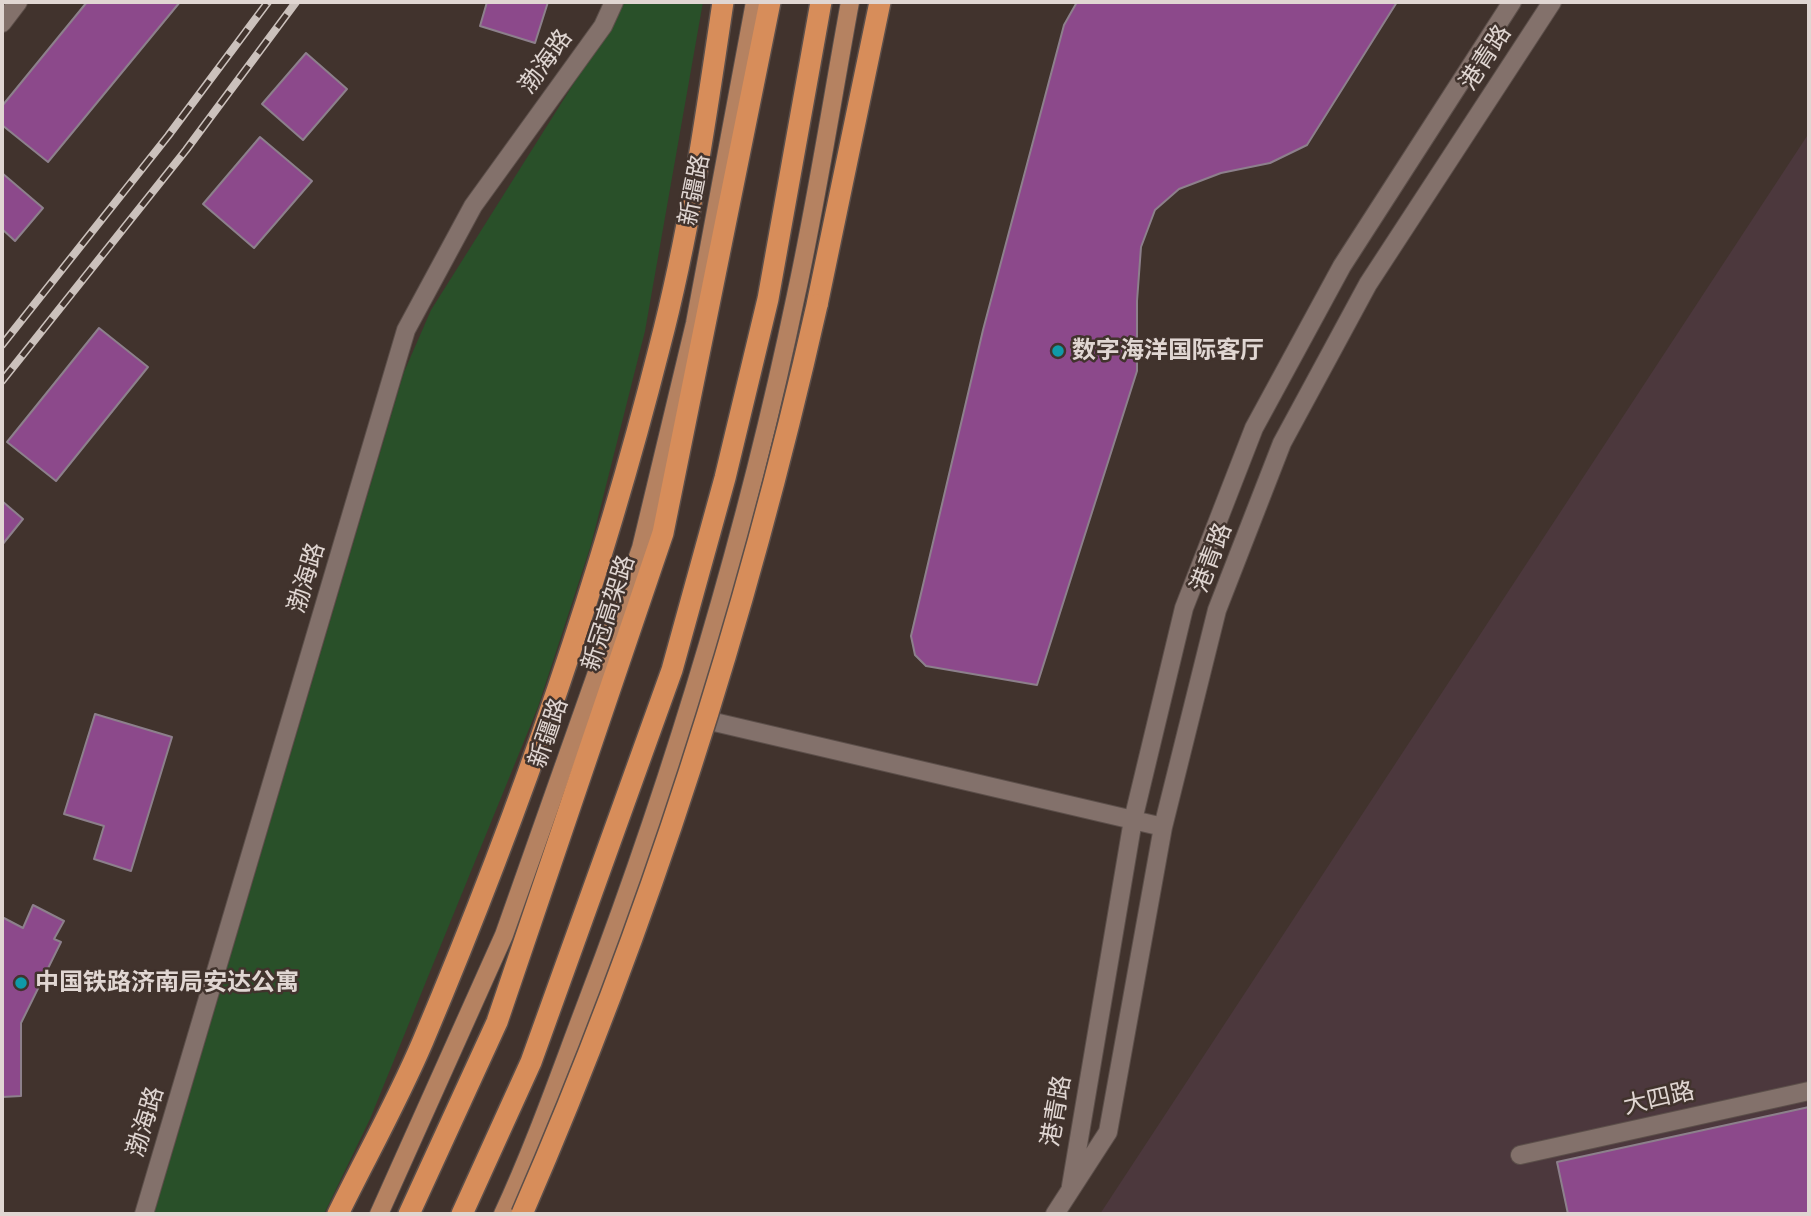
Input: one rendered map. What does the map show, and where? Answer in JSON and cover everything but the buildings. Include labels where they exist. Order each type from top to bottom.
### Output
[{"type":"highway","points":[[338,1214],[421,1044],[482,894],[596,580],[660,346],[699,163],[723,2]]},
{"type":"highway","name":"新冠高架路","points":[[408,1214],[497,1022],[663,533],[770,2]]},
{"type":"highway","points":[[462,1214],[531,1062],[672,670],[725,478],[768,299],[821,2]]},
{"type":"highway","points":[[522,1214],[570,1104],[630,948],[696,752],[794,405],[880,2]]},
{"type":"main road","name":"新疆路","points":[[379,1214],[504,935],[641,548],[695,323],[755,2]]},
{"type":"main road","points":[[503,1214],[524,1168],[620,914],[685,715],[738,535],[796,296],[850,2]]},
{"type":"street","points":[[2,23],[18,2]]},
{"type":"street","name":"渤海路","points":[[144,1214],[406,330],[473,206],[603,26],[614,2]]},
{"type":"street","name":"港青路","points":[[1070,1191],[1133,820],[1184,608],[1254,428],[1342,266],[1512,2]]},
{"type":"street","name":"港青路","points":[[1055,1214],[1108,1132],[1163,827],[1217,610],[1282,443],[1368,284],[1552,2]]},
{"type":"street","points":[[685,715],[1163,827]]},
{"type":"street","name":"大四路","points":[[1520,1155],[1809,1091]]},
{"type":"shaded area","points":[[1809,133],[1809,1214],[1100,1214]]},
{"type":"green space","points":[[625,2],[703,2],[645,331],[591,545],[538,707],[370,1119],[324,1214],[154,1214],[404,372],[431,310]]},
{"type":"railway","points":[[2,345],[168,136],[268,2]]},
{"type":"railway","points":[[2,381],[186,150],[296,2]]},
{"type":"place","name":"数字海洋国际客厅","points":[[1058,351]]},
{"type":"place","name":"中国铁路济南局安达公寓","points":[[21,983]]}]
